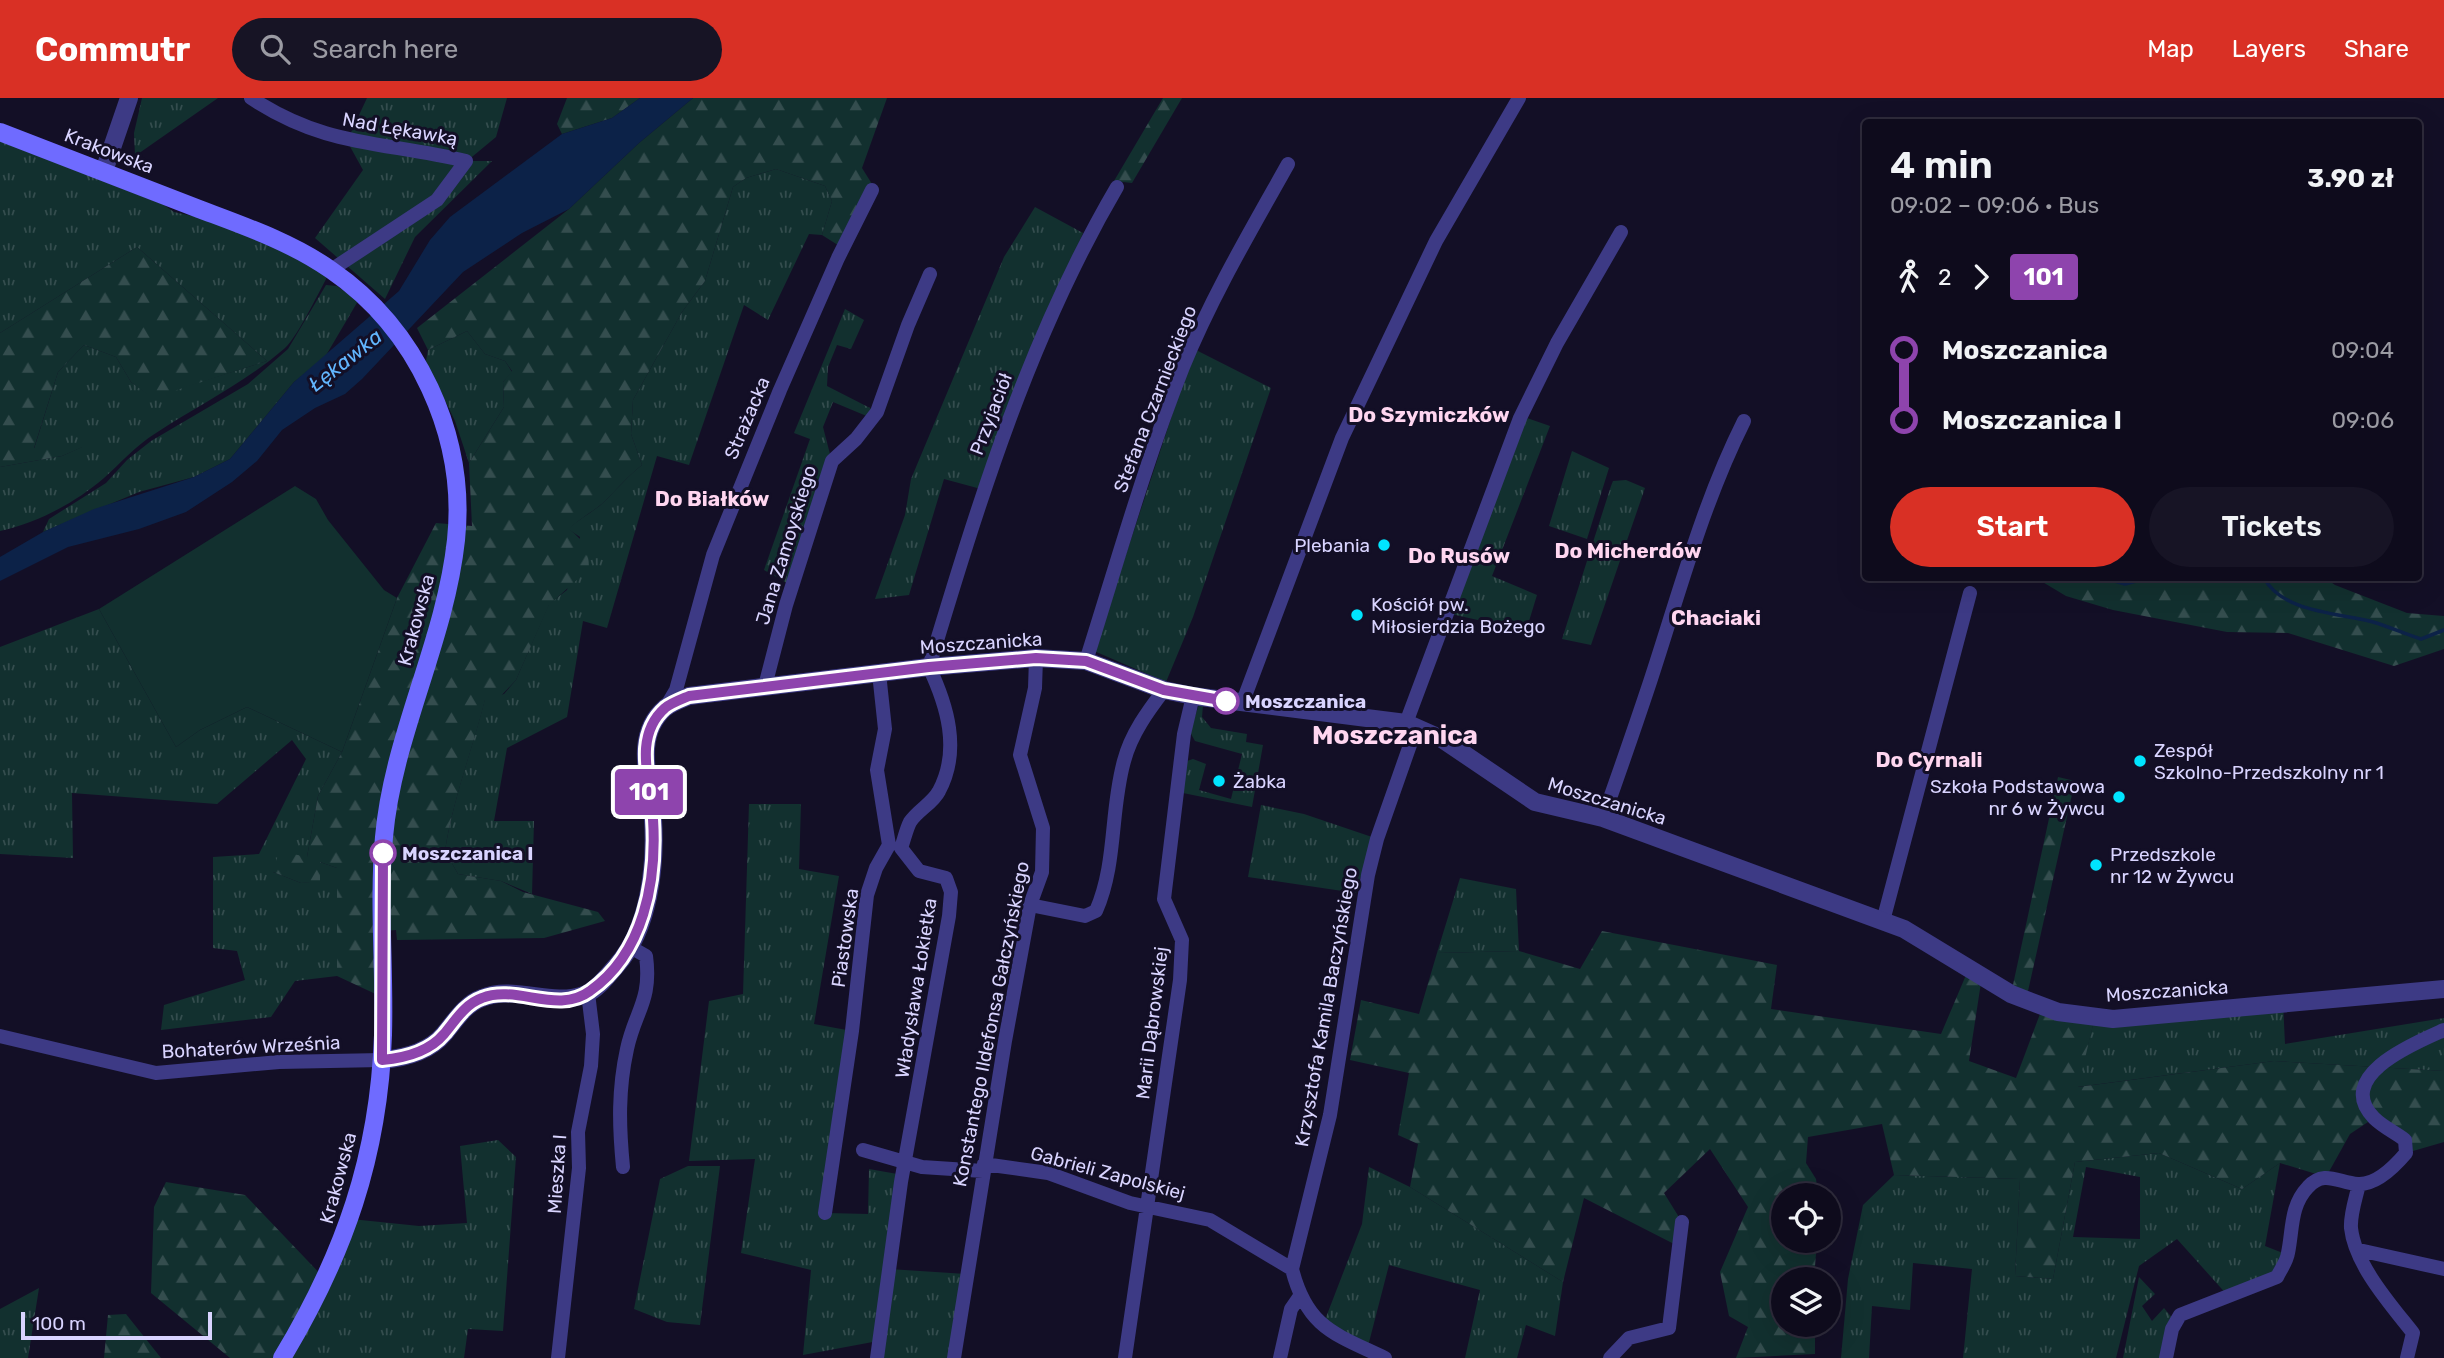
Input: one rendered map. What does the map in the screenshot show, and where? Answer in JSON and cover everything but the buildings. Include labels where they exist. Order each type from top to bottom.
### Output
[{"type":"main road","name":"Krakowska","points":[[0,132],[278,240],[337,274],[381,314],[408,349],[429,387],[452,447],[457,495],[456,541],[443,605],[400,751],[388,805],[382,870],[382,1060],[373,1134],[351,1219],[323,1287],[282,1358]]},
{"type":"street","points":[[104,171],[129,98]]},
{"type":"street","name":"Nad Łękawką","points":[[251,98],[312,131],[366,145],[466,161],[437,200]]},
{"type":"street","points":[[1242,704],[1342,438],[1436,242],[1519,98]]},
{"type":"street","points":[[337,274],[437,200],[450,173],[435,154]]},
{"type":"street","name":"Stefana Czarnieckiego","points":[[1086,661],[1143,478],[1184,367],[1248,231],[1288,164]]},
{"type":"street","name":"Przyjaciół","points":[[929,667],[1002,433],[1076,260],[1117,187]]},
{"type":"street","name":"Strażacka","points":[[665,708],[676,690],[718,542],[780,390],[838,258],[872,190]]},
{"type":"street","name":"Krzysztofa Kamila Baczyńskiego","points":[[1292,1269],[1330,1115],[1368,875],[1411,726],[1520,418],[1570,321],[1621,232]]},
{"type":"street","name":"Jana Zamoyskiego","points":[[765,687],[786,605],[832,461],[856,439],[877,412],[908,325],[930,274]]},
{"type":"street","points":[[1603,818],[1651,680],[1673,602],[1724,461],[1744,421]]},
{"type":"street","points":[[1883,921],[1970,593]]},
{"type":"street","name":"Moszczanicka","points":[[665,708],[689,696],[929,667],[1036,658],[1086,661],[1164,690],[1193,696],[1411,726],[1442,739],[1535,802],[1603,818],[1904,929],[2011,994],[2058,1012],[2113,1019],[2444,989]]},
{"type":"street","name":"Konstantego Ildefonsa Gałczyńskiego","points":[[954,1358],[983,1167],[1031,905],[1042,872],[1043,828],[1020,755],[1035,688],[1036,658]]},
{"type":"street","points":[[895,846],[910,823],[939,793],[948,768],[951,733],[942,694],[929,667]]},
{"type":"street","points":[[879,673],[885,729],[877,770],[895,846]]},
{"type":"street","points":[[1031,905],[1086,916],[1096,911],[1107,885],[1124,761],[1142,720],[1164,690]]},
{"type":"street","name":"Marii Dąbrowskiej","points":[[1125,1358],[1180,980],[1182,940],[1164,899],[1184,734],[1193,696]]},
{"type":"street","points":[[382,1060],[418,1053],[442,1037],[458,1015],[480,998],[497,993],[561,1001],[588,993],[632,948],[644,912],[652,860],[653,819],[644,765],[652,729],[665,708]]},
{"type":"street","name":"Władysława Łokietka","points":[[877,1358],[901,1182],[951,892],[946,878],[919,871],[895,846]]},
{"type":"street","name":"Piastowska","points":[[825,1213],[867,895],[876,868],[895,846]]},
{"type":"street","points":[[623,1167],[617,1111],[627,1047],[646,999],[648,969],[646,956],[632,948]]},
{"type":"street","name":"Mieszka I","points":[[558,1358],[579,1168],[578,1132],[591,1066],[593,1034],[588,993]]},
{"type":"street","points":[[2166,1358],[2172,1329],[2180,1315],[2277,1277],[2288,1255],[2292,1219],[2298,1199],[2309,1184],[2335,1177],[2359,1184],[2382,1177],[2406,1153],[2405,1140],[2374,1118],[2363,1100],[2364,1084],[2390,1056],[2444,1030]]},
{"type":"street","name":"Bohaterów Września","points":[[0,1036],[156,1073],[279,1062],[382,1060]]},
{"type":"street","name":"Gabrieli Zapolskiej","points":[[863,1150],[922,1167],[983,1167],[1048,1173],[1146,1206],[1210,1220],[1292,1269]]},
{"type":"street","points":[[2359,1184],[2351,1228],[2377,1286],[2413,1333],[2407,1358]]},
{"type":"street","points":[[1610,1358],[1629,1338],[1669,1328],[1682,1222]]},
{"type":"street","points":[[2359,1250],[2444,1269]]},
{"type":"street","points":[[1292,1269],[1308,1312],[1336,1335],[1385,1358]]},
{"type":"street","points":[[1280,1358],[1291,1309],[1300,1296]]},
{"type":"green space","points":[[142,98],[218,98],[135,156],[134,133]]},
{"type":"green space","points":[[367,98],[507,98],[496,137],[467,161],[492,161],[415,237],[385,299],[315,238],[363,170],[347,141]]},
{"type":"green space","points":[[567,98],[640,98],[612,118],[562,134],[557,124]]},
{"type":"green space","points":[[693,98],[887,98],[862,168],[872,184],[841,247],[822,235],[832,201],[825,186],[776,169],[746,178],[733,187],[705,281],[682,312],[633,400],[631,434],[642,465],[601,504],[569,529],[585,546],[589,569],[549,605],[516,680],[498,699],[485,700],[445,851],[458,874],[501,881],[523,892],[598,912],[605,921],[544,938],[397,940],[396,930],[382,931],[382,997],[337,976],[337,868],[320,862],[320,882],[301,883],[273,872],[279,851],[307,857],[318,796],[342,752],[397,598],[436,523],[472,526],[469,463],[504,407],[503,382],[512,371],[505,361],[485,354],[467,331],[428,350],[417,328],[569,209],[639,143]]},
{"type":"green space","points":[[1163,98],[1182,98],[1132,183],[1114,181]]},
{"type":"green space","points":[[0,141],[164,205],[174,212],[251,229],[331,270],[291,342],[270,360],[148,438],[81,496],[42,517],[0,531],[0,467],[62,456],[82,447],[34,449],[58,372],[84,345],[116,357],[131,382],[152,397],[267,361],[137,247],[0,333]]},
{"type":"green space","points":[[776,169],[825,186],[832,201],[822,235],[809,234],[768,320],[744,305],[689,465],[657,456],[607,628],[583,621],[567,717],[507,748],[494,821],[534,821],[532,894],[501,881],[458,874],[445,851],[448,831],[485,699],[504,694],[516,680],[549,604],[567,590],[580,537],[568,529],[601,505],[642,465],[631,434],[633,400],[682,312],[705,281],[733,187],[746,178]]},
{"type":"green space","points":[[1035,207],[1083,233],[1025,365],[981,489],[944,479],[909,595],[875,599],[905,515],[911,479],[1004,257]]},
{"type":"green space","points":[[137,247],[267,361],[152,398],[131,382],[116,357],[84,345],[58,372],[34,448],[85,446],[62,456],[0,467],[0,333]]},
{"type":"green space","points":[[326,285],[337,286],[358,301],[325,357],[294,382],[230,459],[194,477],[139,492],[43,532],[49,519],[106,483],[127,460],[151,441],[248,384],[288,349]]},
{"type":"green space","points":[[845,309],[864,320],[851,349],[837,345],[828,367],[827,386],[872,409],[869,417],[833,402],[823,427],[831,458],[792,586],[764,570],[810,439],[794,433]]},
{"type":"green space","points":[[467,331],[485,354],[505,361],[512,372],[503,382],[504,407],[469,463],[455,421],[426,361],[428,350]]},
{"type":"green space","points":[[1194,349],[1271,388],[1193,617],[1166,682],[1094,651]]},
{"type":"green space","points":[[1524,417],[1550,426],[1492,576],[1537,595],[1526,631],[1447,613]]},
{"type":"green space","points":[[1572,451],[1609,468],[1587,539],[1549,526]]},
{"type":"green space","points":[[1626,480],[1645,488],[1591,645],[1562,639],[1613,481]]},
{"type":"green space","points":[[295,486],[316,499],[328,520],[384,590],[397,598],[342,752],[247,707],[200,730],[176,747],[99,609]]},
{"type":"green space","points":[[2041,581],[2329,581],[2407,613],[2444,616],[2444,649],[2394,666],[2288,633],[2227,632],[2113,610],[2066,596]]},
{"type":"green space","points":[[99,609],[176,747],[200,730],[247,707],[342,752],[318,796],[307,857],[273,872],[301,883],[320,881],[320,862],[337,868],[337,976],[295,981],[271,1017],[161,1030],[164,1005],[245,980],[237,951],[213,948],[213,857],[259,854],[306,759],[292,740],[217,804],[72,793],[73,858],[0,854],[0,647]]},
{"type":"green space","points":[[1199,704],[1203,705],[1202,717],[1211,728],[1247,734],[1246,742],[1263,745],[1252,807],[1183,793],[1187,761],[1193,759],[1206,764],[1199,790],[1231,799],[1242,754],[1195,741],[1190,732]]},
{"type":"green space","points":[[2058,777],[2075,781],[2026,1000],[2011,994]]},
{"type":"green space","points":[[749,804],[801,804],[799,869],[839,876],[814,1024],[852,1031],[826,1213],[868,1214],[869,1169],[903,1175],[889,1269],[966,1274],[954,1358],[877,1358],[878,1341],[803,1355],[811,1270],[741,1253],[755,1159],[689,1161],[709,1001],[743,994]]},
{"type":"green space","points":[[1261,805],[1304,814],[1372,837],[1356,893],[1248,877]]},
{"type":"green space","points":[[1460,878],[1516,889],[1519,951],[1437,953]]},
{"type":"green space","points":[[1602,931],[1777,965],[1771,1009],[1941,1034],[1969,968],[1982,976],[1969,1061],[2016,1078],[2043,1006],[2095,1017],[2078,1087],[2274,1061],[2444,1071],[2444,1142],[2406,1153],[2405,1140],[2374,1118],[2350,1134],[2326,1177],[2280,1163],[2242,1189],[2159,1153],[2075,1162],[2053,1279],[2015,1276],[2020,1179],[1894,1175],[1882,1124],[1808,1137],[1806,1163],[1816,1183],[1771,1183],[1771,1253],[1816,1253],[1815,1267],[1771,1267],[1771,1337],[1815,1337],[1815,1354],[1736,1358],[1748,1327],[1729,1316],[1720,1272],[1748,1207],[1710,1149],[1664,1193],[1682,1222],[1678,1246],[1584,1198],[1563,1282],[1410,1187],[1418,1144],[1398,1135],[1409,1073],[1350,1060],[1361,1000],[1419,1014],[1437,953],[1519,951],[1580,969]]},
{"type":"green space","points":[[2283,1002],[2285,1044],[2444,1018],[2444,1071],[2274,1061],[2077,1087],[2095,1017]]},
{"type":"green space","points":[[498,1140],[516,1157],[503,1331],[468,1329],[464,1358],[282,1358],[351,1219],[419,1226],[467,1223],[460,1146]]},
{"type":"green space","points":[[2159,1153],[2242,1189],[2280,1163],[2265,1246],[2288,1255],[2277,1277],[2229,1297],[2177,1239],[2139,1266],[2116,1358],[1963,1358],[1972,1269],[1913,1263],[1910,1310],[1872,1306],[1869,1358],[1841,1358],[1848,1279],[1863,1205],[1894,1175],[2020,1179],[2015,1276],[2053,1279],[2075,1162]],"holes":[[[2086,1167],[2140,1177],[2140,1239],[2073,1237]]]},
{"type":"green space","points":[[688,1166],[720,1166],[700,1325],[667,1322],[634,1309],[660,1179]]},
{"type":"green space","points":[[1369,1167],[1410,1187],[1563,1282],[1555,1336],[1526,1325],[1517,1358],[1465,1358],[1480,1290],[1389,1265],[1367,1350],[1323,1325],[1362,1224]]},
{"type":"green space","points":[[166,1182],[245,1195],[326,1280],[282,1358],[230,1358],[151,1293],[154,1207]]},
{"type":"green space","points":[[2139,1277],[2155,1294],[2142,1306],[2152,1321],[2164,1308],[2173,1319],[2162,1358],[2123,1358]]},
{"type":"green space","points":[[39,1288],[28,1358],[0,1358],[0,1309]]},
{"type":"green space","points":[[126,1314],[161,1358],[104,1358],[108,1315]]},
{"type":"water","name":"Łękawka","points":[[640,98],[693,98],[639,143],[569,209],[522,233],[463,272],[362,379],[345,394],[315,408],[282,430],[257,461],[232,482],[186,512],[139,529],[68,547],[0,581],[0,557],[43,532],[94,509],[194,477],[230,459],[294,382],[399,291],[430,240],[450,217],[562,134],[612,118]]},
{"type":"waterway","points":[[2115,581],[2125,584],[2136,581]]},
{"type":"waterway","points":[[2266,581],[2284,598],[2313,610],[2373,622],[2421,639],[2444,630]]},
{"type":"bus line","name":"101","points":[[383,853],[382,1060],[400,1059],[418,1053],[442,1037],[458,1015],[480,998],[497,993],[561,1001],[588,993],[605,979],[632,948],[644,912],[652,860],[653,819],[644,765],[652,729],[665,708],[689,696],[929,667],[1036,658],[1086,661],[1164,690],[1226,701]]},
{"type":"place","name":"Plebania","points":[[1384,545]]},
{"type":"place","name":"Kościół pw. Miłosierdzia Bożego","points":[[1357,615]]},
{"type":"place","name":"Moszczanica","points":[[1226,701]]},
{"type":"place","name":"Zespół Szkolno-Przedszkolny nr 1","points":[[2140,761]]},
{"type":"place","name":"Żabka","points":[[1219,781]]},
{"type":"place","name":"Szkoła Podstawowa nr 6 w Żywcu","points":[[2119,797]]},
{"type":"place","name":"Moszczanica I","points":[[383,853]]},
{"type":"place","name":"Przedszkole nr 12 w Żywcu","points":[[2096,865]]},
{"type":"district","name":"Do Szymiczków","points":[[1429,414]]},
{"type":"district","name":"Do Białków","points":[[712,498]]},
{"type":"district","name":"Do Micherdów","points":[[1628,550]]},
{"type":"district","name":"Do Rusów","points":[[1459,555]]},
{"type":"district","name":"Chaciaki","points":[[1716,617]]},
{"type":"district","name":"Moszczanica","points":[[1395,735]]},
{"type":"district","name":"Do Cyrnali","points":[[1929,759]]}]
